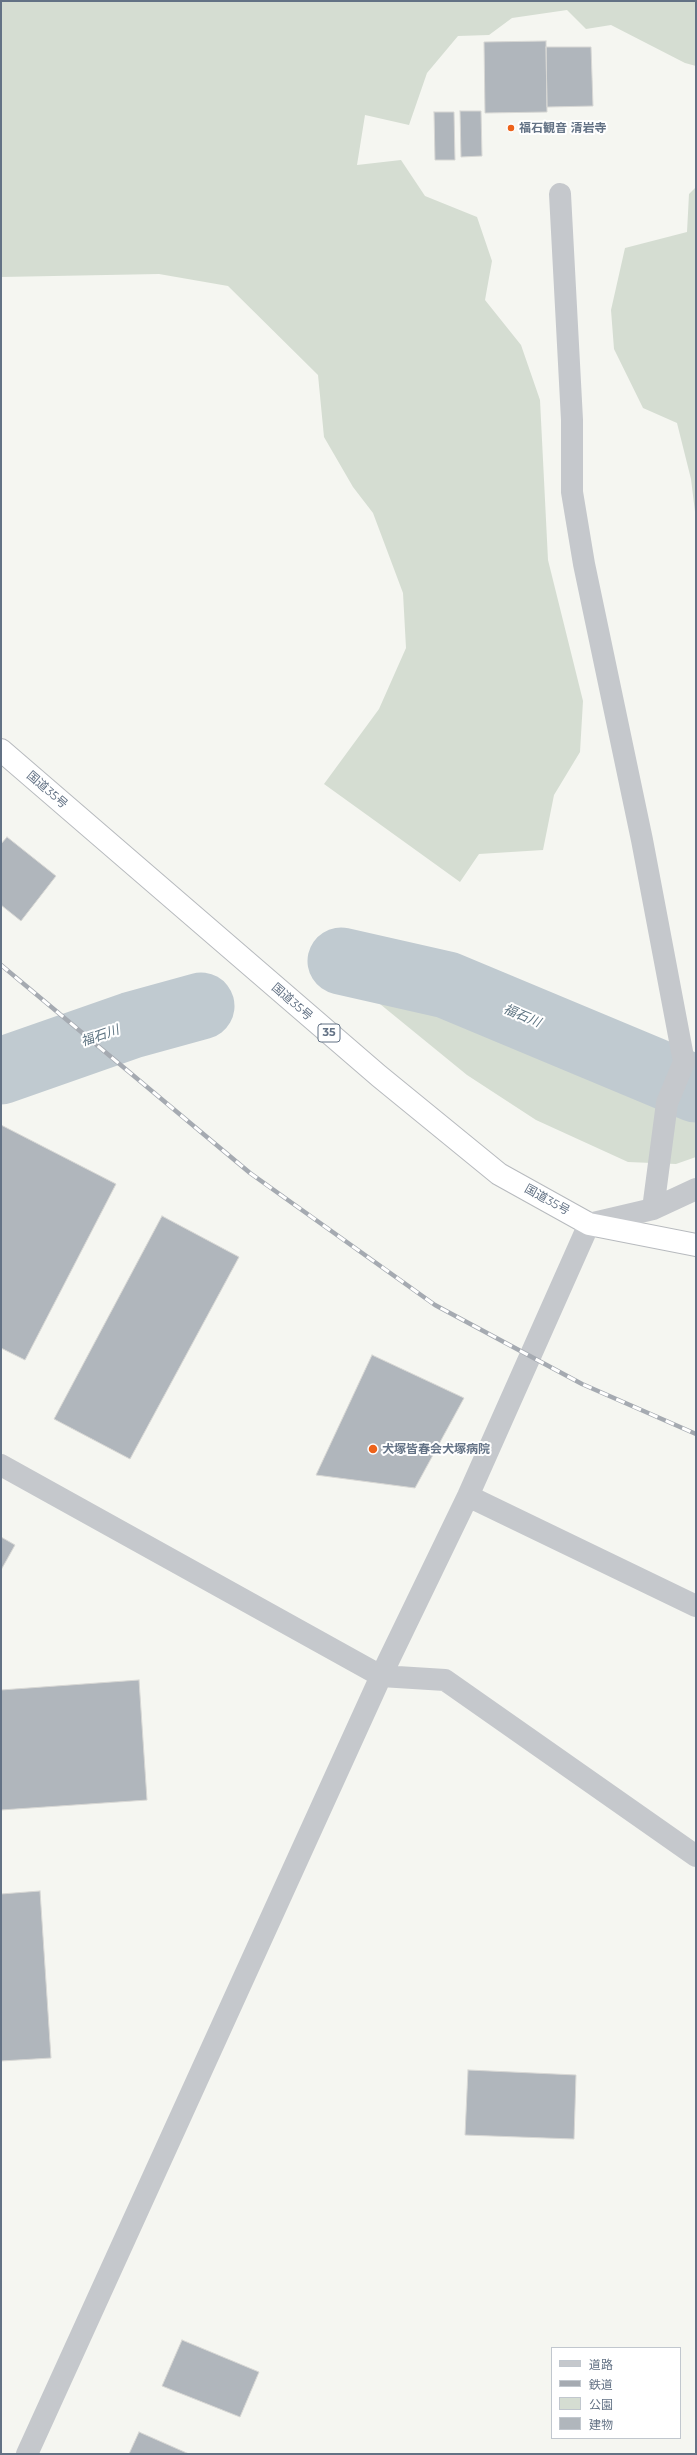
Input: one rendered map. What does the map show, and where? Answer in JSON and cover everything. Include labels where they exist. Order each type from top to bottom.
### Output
[{"type":"highway","name":"国道35号","points":[[1,750],[379,1076],[499,1174],[589,1224],[696,1245]]},
{"type":"street","points":[[560,194],[572,420],[572,492],[584,564],[642,840],[684,1062],[667,1103],[653,1209]]},
{"type":"street","points":[[27,2454],[381,1676],[468,1496],[589,1224],[653,1209],[696,1189]]},
{"type":"street","points":[[1,1465],[381,1676],[445,1680],[696,1856]]},
{"type":"street","points":[[468,1496],[696,1606]]},
{"type":"green space","points":[[1,1],[696,1],[696,66],[685,63],[611,25],[586,29],[567,10],[512,18],[489,35],[458,36],[427,73],[409,125],[365,115],[357,165],[401,160],[425,196],[477,217],[492,261],[485,300],[521,345],[540,400],[548,560],[583,701],[580,752],[554,795],[543,850],[479,854],[460,882],[324,784],[379,709],[406,648],[403,593],[373,513],[353,487],[324,437],[318,375],[228,286],[159,274],[1,277]]},
{"type":"green space","points":[[696,187],[696,520],[691,479],[677,423],[643,408],[614,349],[611,310],[625,248],[687,232],[689,194]]},
{"type":"green space","points":[[355,963],[696,1102],[696,1157],[676,1164],[628,1162],[536,1120],[467,1075],[342,973]]},
{"type":"building","points":[[546,41],[547,112],[485,113],[484,42]]},
{"type":"building","points":[[546,47],[591,47],[593,106],[547,107]]},
{"type":"building","points":[[460,111],[481,111],[482,156],[461,157]]},
{"type":"building","points":[[434,112],[454,112],[455,160],[435,160]]},
{"type":"building","points":[[7,837],[56,876],[21,921],[1,905],[1,844]]},
{"type":"building","points":[[1,1125],[116,1184],[25,1360],[1,1348]]},
{"type":"building","points":[[162,1216],[239,1257],[130,1459],[54,1419]]},
{"type":"building","points":[[372,1355],[464,1398],[415,1488],[316,1475]]},
{"type":"building","points":[[1,1537],[15,1545],[1,1570]]},
{"type":"building","points":[[139,1680],[147,1800],[1,1810],[1,1690]]},
{"type":"building","points":[[40,1891],[51,2058],[1,2061],[1,1894]]},
{"type":"building","points":[[468,2070],[576,2075],[574,2139],[465,2135]]},
{"type":"building","points":[[182,2340],[259,2372],[240,2417],[162,2386]]},
{"type":"building","points":[[139,2432],[189,2454],[129,2454]]},
{"type":"waterway","name":"福石川","points":[[341,961],[447,985],[696,1089]]},
{"type":"waterway","name":"福石川","points":[[1,1071],[132,1025],[201,1006]]},
{"type":"railway","points":[[1,965],[250,1173],[435,1305],[582,1384],[696,1434]]},
{"type":"place","name":"福石観音 清岩寺","points":[[511,128]]},
{"type":"place","name":"犬塚皆春会犬塚病院","points":[[373,1449]]}]
